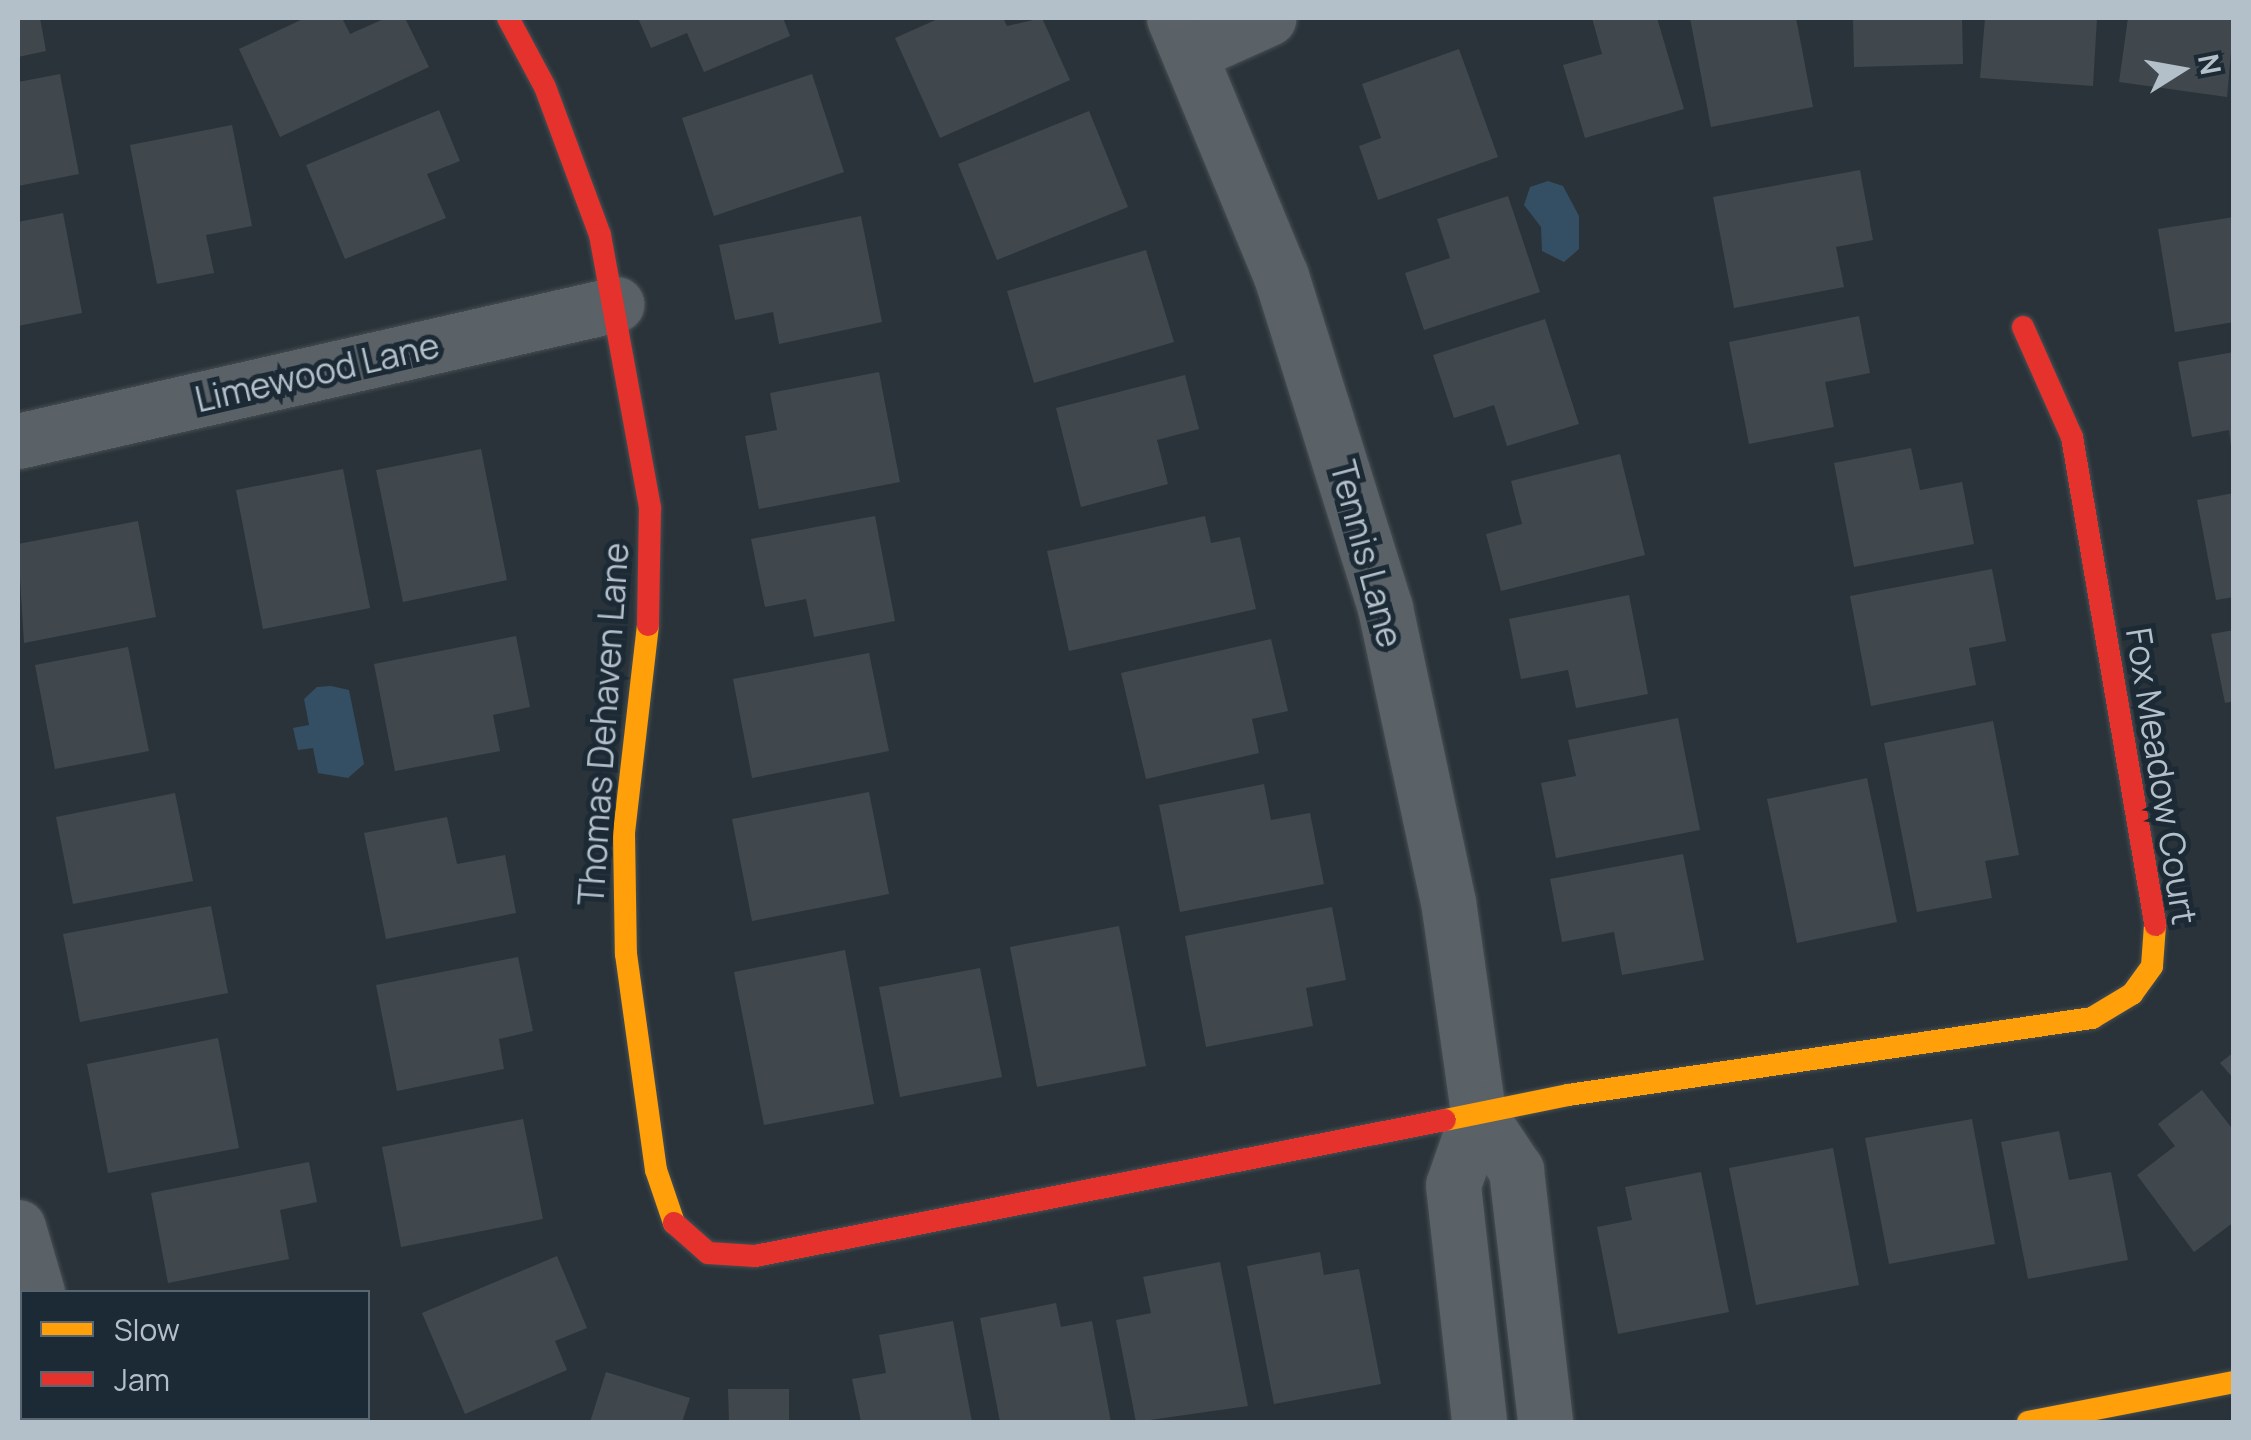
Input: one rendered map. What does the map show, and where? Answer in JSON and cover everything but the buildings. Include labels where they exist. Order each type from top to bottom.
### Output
[{"type":"street","name":"Thomas Dehaven Lane","points":[[508,18],[546,87],[600,235],[617,304],[650,508],[648,640],[624,833],[626,954],[656,1170],[670,1220],[708,1253],[755,1256],[1478,1113]]},
{"type":"street","points":[[1182,36],[1270,18]]},
{"type":"street","name":"Tennis Lane","points":[[1182,36],[1281,276],[1385,608],[1448,902],[1478,1113],[1516,1170],[1545,1422]]},
{"type":"street","name":"Limewood Lane","points":[[18,441],[617,304]]},
{"type":"street","name":"Fox Meadow Court","points":[[1478,1113],[2092,1018],[2132,994],[2152,966],[2155,924],[2072,436],[2023,327]]},
{"type":"street","name":"Tennis Lane","points":[[1478,1113],[1454,1186],[1479,1422]]},
{"type":"street","points":[[18,1227],[36,1290]]},
{"type":"street","points":[[2028,1422],[2234,1382]]},
{"type":"water","points":[[1548,181],[1563,186],[1579,216],[1579,249],[1564,262],[1542,251],[1541,227],[1524,205],[1530,187]]},
{"type":"water","points":[[317,687],[349,690],[364,764],[348,778],[318,773],[313,748],[298,750],[293,728],[309,725],[304,699]]},
{"type":"traffic: slow","points":[[648,625],[624,833],[626,954],[656,1170],[674,1223]]},
{"type":"traffic: slow","points":[[1445,1120],[1568,1095],[2092,1018],[2132,994],[2152,966],[2155,925]]},
{"type":"traffic: slow","points":[[2028,1422],[2234,1382]]},
{"type":"traffic: jam","points":[[508,18],[545,87],[600,235],[650,508],[648,625]]},
{"type":"traffic: jam","points":[[2023,327],[2072,437],[2155,925]]},
{"type":"traffic: jam","points":[[674,1223],[708,1253],[755,1256],[1445,1120]]}]
